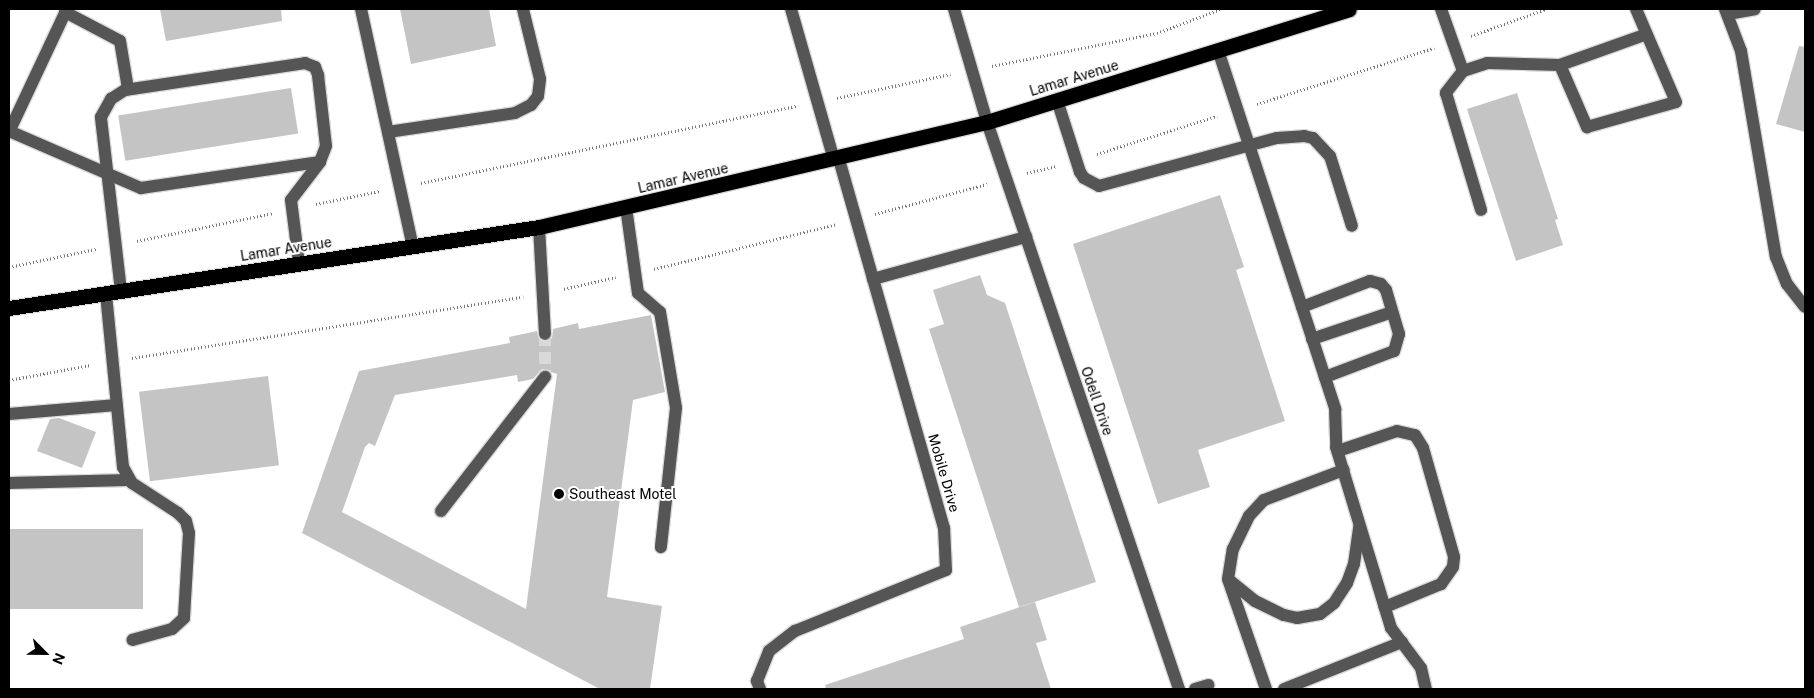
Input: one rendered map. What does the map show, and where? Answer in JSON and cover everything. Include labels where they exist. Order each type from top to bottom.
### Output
[{"type":"highway","name":"Lamar Avenue","points":[[9,308],[539,227],[837,159],[987,122],[1349,9]]},
{"type":"street","points":[[361,9],[413,247]]},
{"type":"street","points":[[388,132],[515,113],[531,105],[538,96],[540,79],[523,9]]},
{"type":"street","name":"Mobile Drive","points":[[760,689],[757,681],[769,651],[795,631],[946,570],[944,528],[856,220],[818,102],[791,9]]},
{"type":"street","name":"Odell Drive","points":[[954,9],[987,122],[1179,689]]},
{"type":"street","points":[[1441,9],[1463,71]]},
{"type":"street","points":[[1560,65],[1587,127],[1676,102],[1636,9]]},
{"type":"street","points":[[1755,9],[1726,11],[1740,51],[1776,257],[1787,284],[1805,307]]},
{"type":"street","points":[[128,89],[120,41],[66,10],[9,131],[132,186],[150,188],[320,162]]},
{"type":"street","points":[[1481,210],[1446,93],[1463,71],[1487,63],[1560,65],[1648,34]]},
{"type":"street","points":[[1218,50],[1325,377],[1338,421],[1338,451],[1391,628],[1421,668],[1426,689]]},
{"type":"street","points":[[132,640],[172,629],[184,618],[189,533],[186,521],[178,513],[129,480],[122,467],[112,361],[115,245],[101,117],[111,99],[128,89],[308,63],[315,67],[319,79],[326,146],[320,162],[295,191],[291,209],[299,264]]},
{"type":"street","points":[[1056,100],[1076,161],[1084,178],[1098,186],[1107,186],[1250,146],[1304,136],[1323,145],[1330,156],[1352,226]]},
{"type":"street","points":[[626,207],[641,298],[660,312],[676,408],[661,547]]},
{"type":"street","points":[[539,227],[545,334]]},
{"type":"street","points":[[873,279],[1026,237]]},
{"type":"street","points":[[1302,307],[1370,281],[1384,286],[1399,338],[1394,351],[1325,377]]},
{"type":"street","points":[[1312,339],[1392,312]]},
{"type":"street","points":[[442,511],[546,377]]},
{"type":"street","points":[[9,414],[117,405]]},
{"type":"street","points":[[1338,451],[1397,431],[1415,435],[1423,448],[1454,557],[1453,567],[1441,584],[1385,607]]},
{"type":"street","points":[[1266,689],[1228,579],[1233,549],[1244,524],[1259,505],[1277,494],[1344,470]]},
{"type":"street","points":[[9,483],[129,480]]},
{"type":"street","points":[[1228,579],[1255,600],[1284,615],[1297,618],[1320,614],[1334,603],[1347,583],[1354,564],[1359,522]]},
{"type":"street","points":[[1284,689],[1402,642]]},
{"type":"street","points":[[1195,689],[1208,685]]},
{"type":"path","points":[[9,267],[1157,32],[1221,9]]},
{"type":"path","points":[[9,380],[112,361],[543,294],[637,273],[856,220],[1076,161],[1453,42],[1546,9]]},
{"type":"building","points":[[160,9],[281,9],[282,21],[166,41]]},
{"type":"building","points":[[400,9],[489,9],[496,46],[411,64]]},
{"type":"building","points":[[1799,46],[1805,47],[1805,132],[1776,124]]},
{"type":"building","points":[[291,88],[298,133],[125,161],[118,115]]},
{"type":"building","points":[[1517,93],[1558,219],[1555,220],[1563,245],[1516,261],[1467,109]]},
{"type":"building","points":[[1220,195],[1244,267],[1236,270],[1285,421],[1198,450],[1210,487],[1158,504],[1073,244]]},
{"type":"building","points":[[980,275],[987,295],[1005,303],[1096,582],[1019,607],[929,329],[944,324],[933,290]]},
{"type":"building","name":"Southeast Motel","points":[[651,315],[665,392],[633,400],[607,597],[662,606],[650,689],[600,689],[302,533],[359,371],[510,343],[509,337],[537,331],[539,339],[546,342],[552,338],[553,329],[578,323],[579,329]],"holes":[[[542,369],[557,374],[526,609],[342,512],[365,447],[369,443],[375,446],[395,395],[517,375],[518,382],[533,379]]]},
{"type":"building","points":[[268,376],[279,465],[150,481],[139,392]]},
{"type":"building","points":[[59,418],[96,432],[82,468],[37,451],[50,419]]},
{"type":"building","points":[[9,529],[143,529],[143,609],[9,609]]},
{"type":"building","points":[[1035,602],[1047,640],[1036,643],[1051,689],[826,689],[825,685],[964,639],[960,627]]},
{"type":"tunnel","points":[[545,334],[545,377]]},
{"type":"place","name":"Southeast Motel","points":[[559,494]]}]
